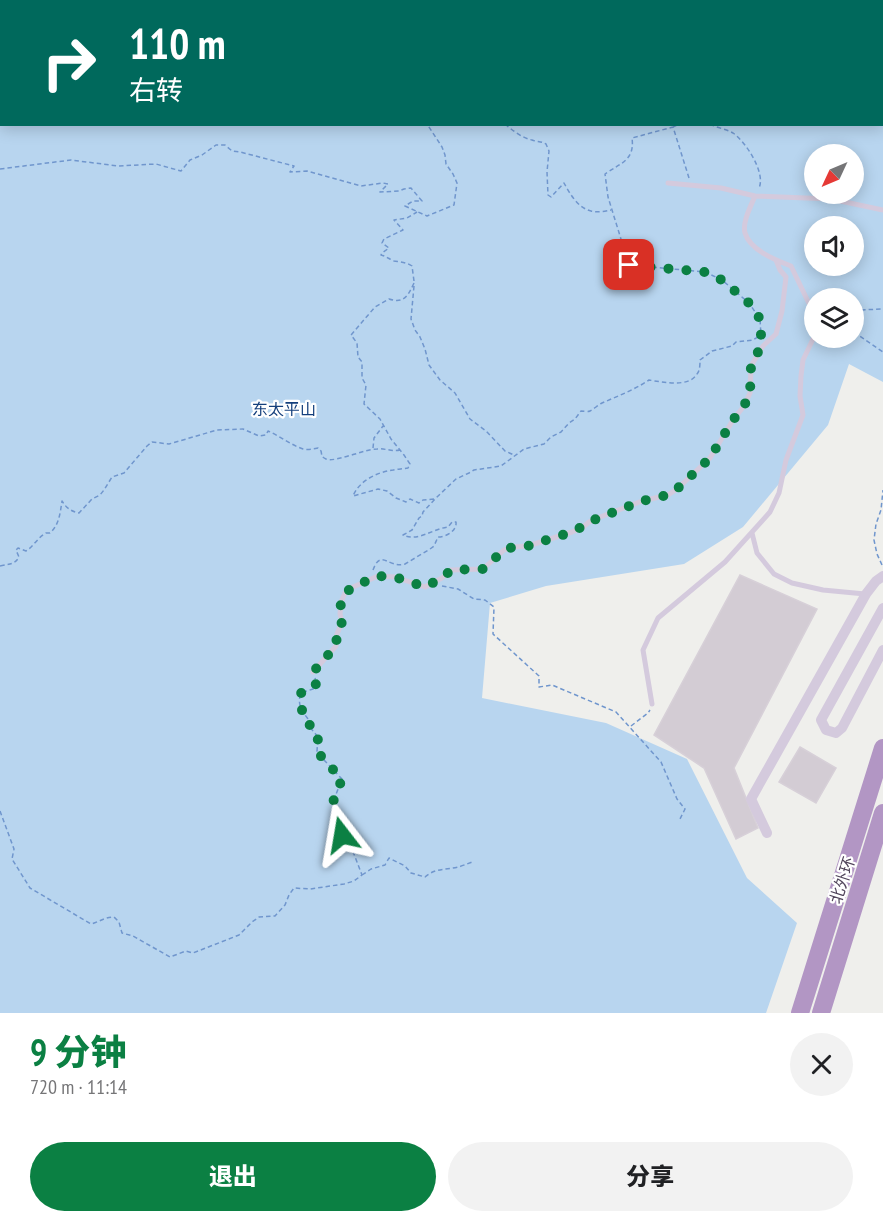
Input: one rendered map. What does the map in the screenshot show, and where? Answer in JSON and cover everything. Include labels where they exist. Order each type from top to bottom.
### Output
[{"type":"highway","name":"北外环","points":[[800,1013],[883,748]]},
{"type":"highway","name":"北外环","points":[[821,1013],[883,813]]},
{"type":"street","points":[[767,833],[751,799],[866,594],[883,576]]},
{"type":"street","points":[[883,608],[821,720],[826,730],[836,733],[842,728],[879,666],[883,650]]},
{"type":"lane","points":[[668,183],[721,188],[755,196],[831,199],[883,210]]},
{"type":"lane","points":[[755,196],[747,215],[745,232],[755,248],[791,266],[804,293]]},
{"type":"lane","points":[[313,672],[336,646],[337,634],[342,622],[341,602],[345,593],[353,587],[378,576],[395,577],[425,587],[451,570],[483,569],[504,550],[528,546],[572,532],[596,519],[642,501],[668,495],[677,489],[710,458],[744,406],[750,393],[751,366],[763,346],[776,334],[782,311],[786,277],[776,260]]},
{"type":"lane","points":[[652,704],[644,650],[658,618],[725,562],[770,512],[779,492],[786,460],[803,415],[800,396],[801,376],[803,360],[808,348]]},
{"type":"lane","points":[[752,533],[757,553],[774,574],[792,583],[824,590],[866,594]]},
{"type":"path","points":[[0,168],[71,160],[118,166],[156,164],[181,171],[190,160],[216,145],[225,145],[232,151],[294,166],[290,172],[307,171],[361,186],[388,184],[380,192],[411,188],[422,201],[412,201],[405,206],[427,216],[454,205],[457,183],[446,164],[442,147],[428,126]]},
{"type":"path","points":[[508,126],[524,137],[546,144],[549,152],[548,195],[551,197],[564,183],[576,201],[584,208],[593,212],[612,210]]},
{"type":"path","points":[[713,126],[730,132],[746,145],[760,177],[761,184],[755,196]]},
{"type":"path","points":[[373,577],[372,571],[381,558],[393,565],[401,566],[434,546],[438,537],[443,537],[455,529],[456,522],[452,522],[448,527],[439,528],[420,537],[403,535],[412,530],[423,512],[456,479],[474,470],[501,466],[524,449],[544,444],[561,432],[581,411],[590,411],[649,380],[670,384],[693,379],[698,374],[700,360],[712,351],[732,346],[736,342],[753,340],[761,335],[760,319],[749,303],[722,280],[705,272],[629,265],[608,196],[605,174],[630,157],[633,148],[632,138],[673,127],[692,185]]},
{"type":"path","points":[[418,211],[407,218],[394,220],[403,230],[384,239],[382,243],[388,248],[381,255],[412,266],[414,283],[411,319],[425,349],[429,365],[440,380],[455,393],[470,419],[486,431],[505,451],[515,455]]},
{"type":"path","points":[[414,283],[403,300],[389,299],[375,307],[351,335],[357,343],[358,357],[362,362],[362,378],[366,385],[364,404],[381,419],[391,439],[410,464],[408,468],[390,470],[366,480],[357,487],[352,496],[378,489],[387,491],[406,502],[410,499],[419,503],[436,498]]},
{"type":"path","points":[[864,310],[883,309]]},
{"type":"path","points":[[864,339],[883,352]]},
{"type":"path","points":[[373,449],[374,438],[384,426]]},
{"type":"path","points":[[0,566],[12,564],[18,560],[16,550],[18,548],[26,551],[33,547],[40,536],[54,529],[63,501],[65,507],[72,512],[79,513],[92,499],[100,495],[112,477],[124,473],[152,442],[169,444],[217,430],[243,429],[260,436],[267,435],[268,431],[271,432],[305,450],[318,448],[322,456],[332,460],[373,449],[394,452],[400,450]]},
{"type":"path","points":[[883,490],[874,540],[883,567]]},
{"type":"path","points":[[432,584],[458,589],[474,599],[485,600],[494,606],[493,634],[539,676],[539,687],[552,685],[616,712],[661,762],[677,799],[685,809],[680,819]]},
{"type":"path","points":[[313,672],[317,682],[313,689],[301,693],[298,700],[300,708],[311,723],[309,726],[318,737],[317,751],[342,779],[333,802],[342,835],[352,849],[362,875]]},
{"type":"path","points":[[630,727],[648,713],[652,704]]},
{"type":"path","points":[[0,811],[14,849],[12,859],[30,888],[91,924],[105,917],[114,916],[119,922],[122,933],[133,936],[170,957],[186,951],[193,953],[239,935],[259,917],[275,916],[285,905],[294,888],[310,889],[354,881],[371,868],[385,865],[389,858],[411,873],[425,877],[431,871],[458,867],[471,862]]},
{"type":"green space","name":"东太平山","points":[[0,126],[883,126],[883,382],[849,364],[828,425],[743,527],[684,564],[546,586],[490,603],[482,698],[606,723],[687,759],[747,878],[797,923],[766,1013],[0,1013]]},
{"type":"building","points":[[740,575],[817,609],[734,768],[758,828],[736,839],[704,768],[654,735]]},
{"type":"building","points":[[800,747],[836,768],[816,803],[779,782]]},
{"type":"route","points":[[342,835],[333,802],[342,779],[317,751],[318,737],[309,726],[311,723],[300,708],[298,700],[301,693],[313,689],[317,682],[313,672],[336,646],[337,634],[342,622],[341,602],[345,593],[365,580],[378,576],[395,577],[425,587],[451,570],[483,569],[504,550],[552,539],[642,501],[668,495],[710,458],[744,406],[750,393],[751,366],[757,357],[761,335],[760,319],[749,303],[722,280],[705,272],[629,265]]}]
